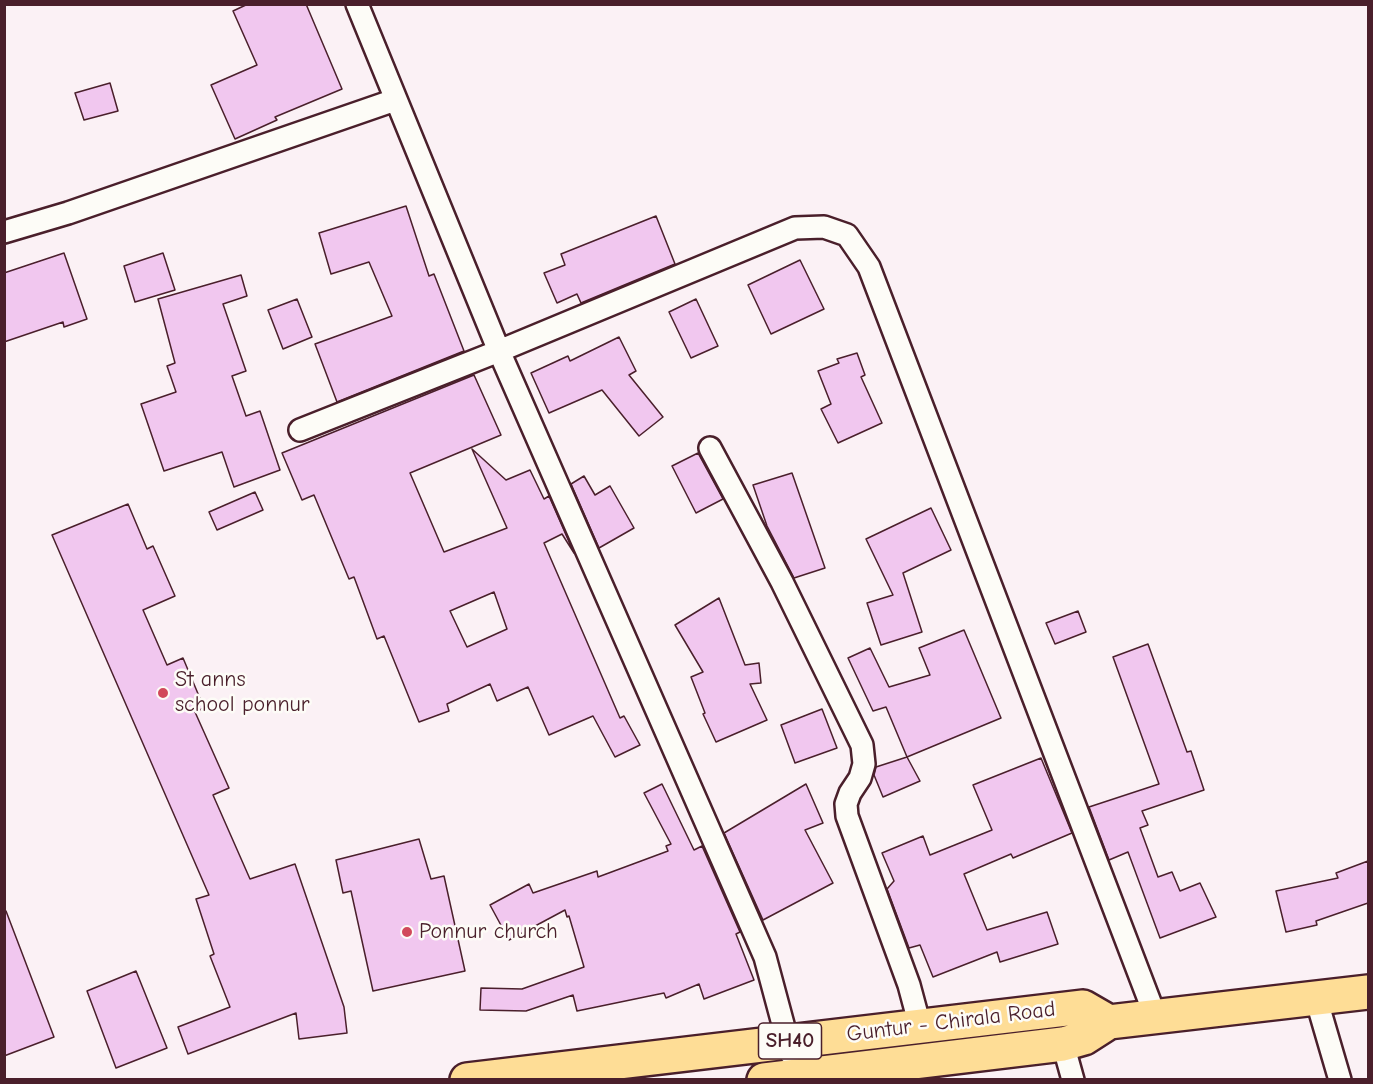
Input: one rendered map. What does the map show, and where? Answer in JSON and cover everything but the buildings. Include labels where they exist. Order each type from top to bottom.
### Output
[{"type":"main road","name":"Guntur - Chirala Road","points":[[780,1078],[847,1075],[1063,1044],[1084,1038],[1109,1022],[1368,992]]},
{"type":"main road","name":"Guntur - Chirala Road","points":[[467,1080],[1083,1007],[1109,1022]]},
{"type":"street","points":[[357,4],[394,100],[499,351],[765,957],[788,1041],[780,1078]]},
{"type":"street","points":[[4,232],[68,213],[394,100]]},
{"type":"street","points":[[300,430],[499,351],[795,228],[824,227],[847,235],[869,267],[1156,1018]]},
{"type":"street","points":[[710,448],[782,582],[862,745],[864,764],[860,778],[846,804],[847,816],[909,985],[920,1026]]},
{"type":"street","points":[[1316,998],[1340,1080]]},
{"type":"street","points":[[1063,1044],[1073,1080]]},
{"type":"place","name":"St anns school ponnur","points":[[163,693]]},
{"type":"place","name":"Ponnur church","points":[[407,932]]}]
